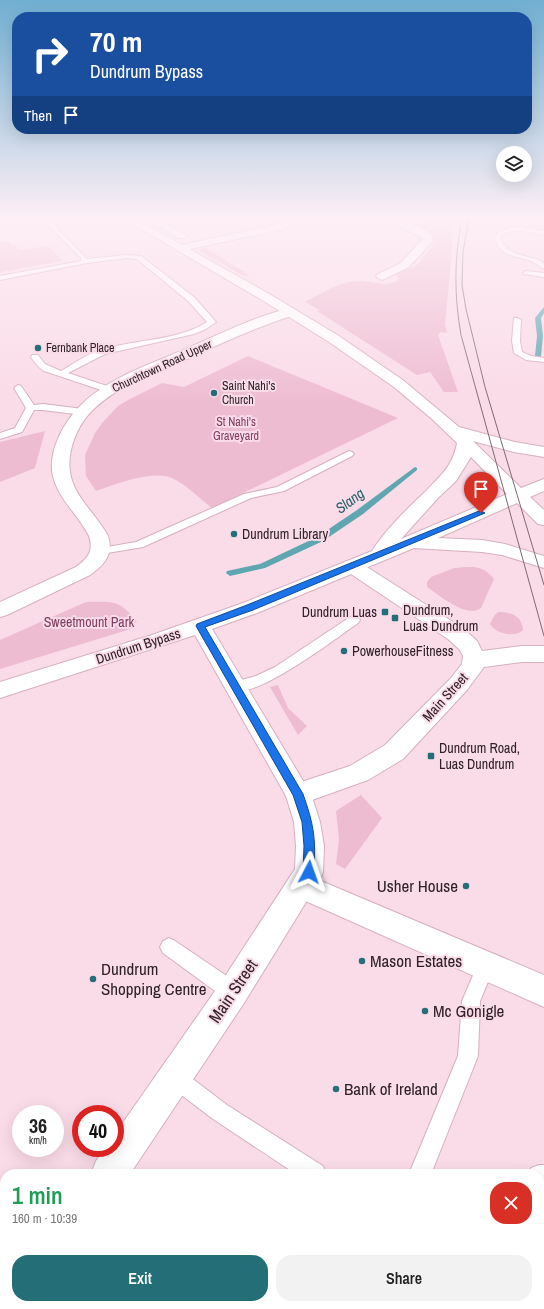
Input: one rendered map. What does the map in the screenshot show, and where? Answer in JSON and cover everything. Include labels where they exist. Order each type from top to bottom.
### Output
[{"type":"street","points":[[240,280],[363,358],[400,385],[458,436],[544,520]]},
{"type":"street","name":"Churchtown Road Upper","points":[[101,551],[101,540],[66,488],[62,476],[60,463],[71,427],[83,412],[110,390],[148,370],[256,323],[290,312]]},
{"type":"street","points":[[458,436],[544,452]]},
{"type":"street","points":[[379,555],[386,544],[432,494],[450,477],[463,456],[458,436]]},
{"type":"street","name":"Dundrum Bypass","points":[[0,690],[160,640],[250,608],[481,513],[544,484]]},
{"type":"street","points":[[412,542],[482,546],[515,552],[544,562]]},
{"type":"street","points":[[0,610],[33,596],[83,571],[93,562],[101,551]]},
{"type":"street","name":"Main Street","points":[[298,794],[354,776],[384,760],[394,752],[440,705],[470,670],[474,660],[472,651],[456,634],[352,566]]},
{"type":"street","name":"Main Street","points":[[112,1169],[174,1077],[234,992],[302,886],[309,872],[310,846],[307,822],[298,794],[200,626]]},
{"type":"street","points":[[474,660],[522,654],[544,654]]},
{"type":"street","points":[[302,886],[544,991]]},
{"type":"lane","points":[[61,374],[102,352],[188,332],[212,322],[191,299],[168,280]]},
{"type":"lane","points":[[517,320],[516,341],[518,353],[529,358],[544,360]]},
{"type":"lane","points":[[35,357],[42,366],[61,374],[110,390]]},
{"type":"lane","points":[[18,388],[30,408]]},
{"type":"lane","points":[[30,408],[43,407],[83,412]]},
{"type":"lane","points":[[0,436],[19,430],[30,408]]},
{"type":"lane","points":[[101,551],[139,545],[248,496],[280,489],[349,454]]},
{"type":"lane","points":[[236,687],[260,680],[280,670],[354,620]]},
{"type":"lane","points":[[169,947],[234,992]]},
{"type":"lane","points":[[422,1169],[468,1056],[471,1001],[486,965]]},
{"type":"lane","points":[[174,1077],[220,1112],[307,1169]]},
{"type":"green space","points":[[398,280],[449,280],[445,324],[447,333],[440,332],[438,335],[458,392],[444,392],[430,372],[417,375],[317,311],[320,310],[305,302],[333,287],[347,282],[363,281],[386,284]]},
{"type":"green space","name":"St Nahi's Graveyard","points":[[248,356],[398,418],[212,508],[182,484],[172,478],[163,476],[134,479],[96,491],[86,476],[85,455],[95,433],[118,406],[162,383],[184,387]]},
{"type":"green space","points":[[45,431],[35,468],[0,482],[0,442]]},
{"type":"green space","points":[[471,567],[481,569],[490,574],[494,579],[481,608],[475,611],[453,605],[427,587],[427,582],[431,577],[454,568]]},
{"type":"green space","name":"Sweetmount Park","points":[[86,602],[115,603],[125,609],[137,622],[132,623],[134,628],[0,669],[0,640]]},
{"type":"green space","points":[[498,612],[512,614],[518,618],[521,621],[523,630],[515,634],[506,634],[497,630],[490,624]]},
{"type":"green space","points":[[278,685],[288,708],[307,726],[298,735],[270,687]]},
{"type":"green space","points":[[361,795],[382,818],[345,869],[336,864],[339,839],[336,811]]},
{"type":"waterway","name":"Slang","points":[[538,356],[540,336],[538,318],[544,309]]},
{"type":"waterway","name":"Slang","points":[[230,573],[262,566],[320,539],[360,512],[415,469]]},
{"type":"tram line","points":[[456,280],[457,306],[461,335],[544,636]]},
{"type":"tram line","points":[[462,280],[466,309],[485,387],[544,585]]},
{"type":"place","name":"Fernbank Place","points":[[38,348]]},
{"type":"place","name":"Saint Nahi's Church","points":[[214,393]]},
{"type":"place","name":"Dundrum Library","points":[[234,534]]},
{"type":"place","name":"Dundrum Luas","points":[[385,612]]},
{"type":"place","name":"Dundrum, Luas Dundrum","points":[[395,618]]},
{"type":"place","name":"PowerhouseFitness","points":[[344,651]]},
{"type":"place","name":"Dundrum Road, Luas Dundrum","points":[[431,756]]},
{"type":"place","name":"Usher House","points":[[466,886]]},
{"type":"place","name":"Mason Estates","points":[[362,961]]},
{"type":"place","name":"Dundrum Shopping Centre","points":[[93,979]]},
{"type":"place","name":"Mc Gonigle","points":[[425,1011]]},
{"type":"place","name":"Bank of Ireland","points":[[336,1089]]},
{"type":"route","points":[[309,872],[310,846],[307,822],[298,794],[200,626],[250,608],[481,513]]}]
